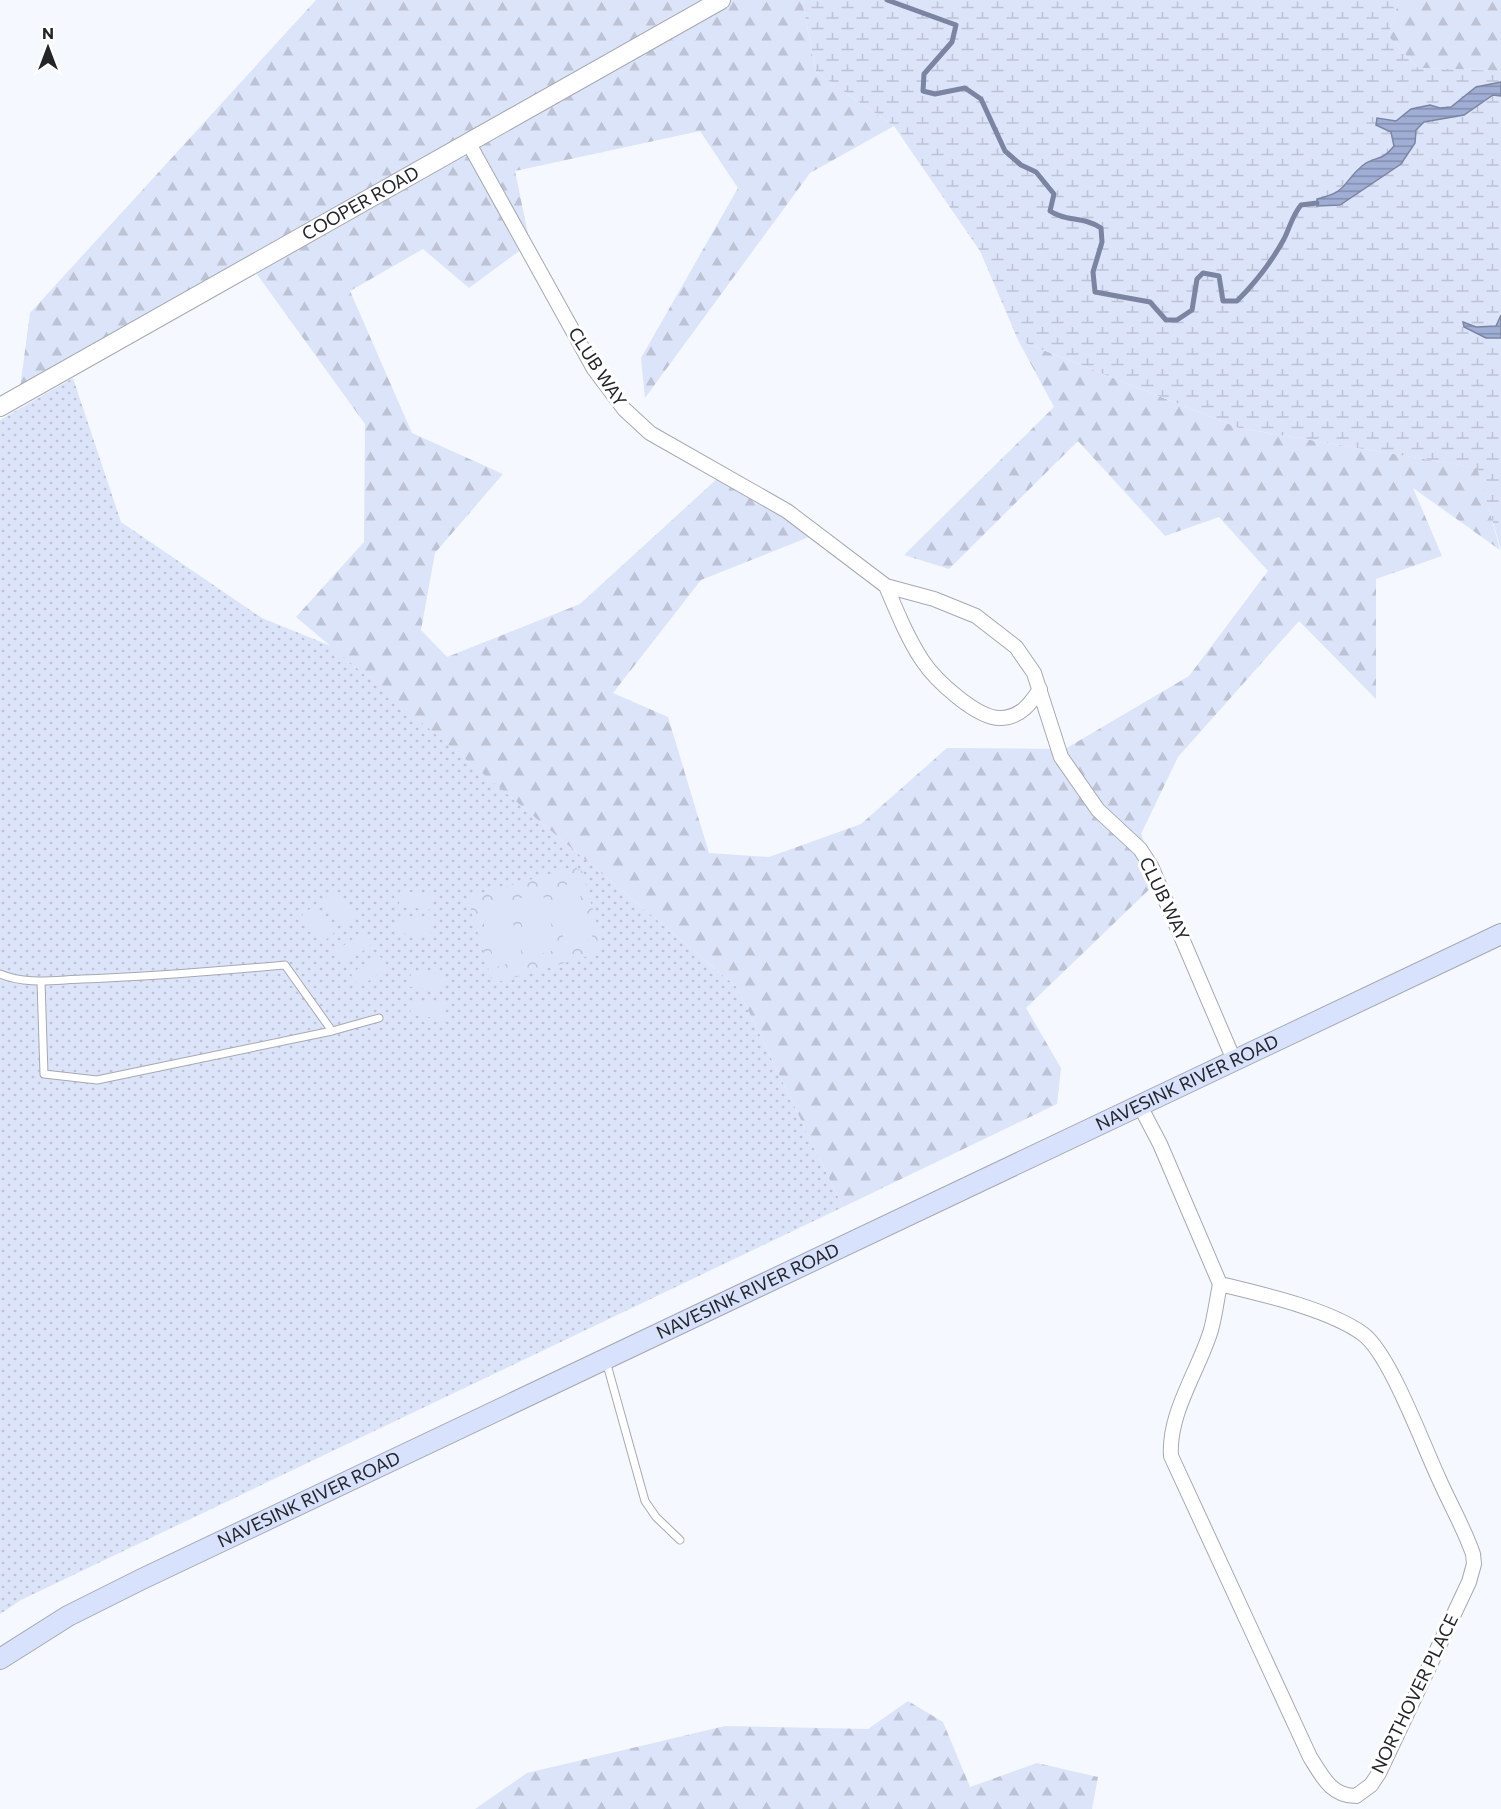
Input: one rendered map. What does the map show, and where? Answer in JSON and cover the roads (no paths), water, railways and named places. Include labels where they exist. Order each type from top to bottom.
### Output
[{"type":"main road","name":"NAVESINK RIVER ROAD","points":[[0,1659],[68,1616],[142,1579],[1501,934]]},
{"type":"street","name":"COOPER ROAD","points":[[0,407],[721,0]]},
{"type":"street","name":"CLUB WAY","points":[[468,142],[594,369],[624,409],[667,444],[727,474],[788,511],[886,586],[934,599],[976,616],[1027,660],[1041,689],[1061,757],[1098,810],[1140,849],[1152,866],[1234,1060]]},
{"type":"street","points":[[886,586],[901,624],[924,663],[945,687],[965,702],[999,719],[1010,717],[1029,706],[1041,689]]},
{"type":"street","points":[[1140,1107],[1160,1143],[1220,1284]]},
{"type":"street","name":"NORTHOVER PLACE","points":[[1220,1284],[1305,1308],[1344,1323],[1372,1342],[1410,1416],[1473,1554],[1474,1564],[1469,1582],[1379,1773],[1371,1785],[1356,1796],[1340,1794],[1333,1790],[1310,1757],[1171,1456],[1170,1446],[1178,1415],[1211,1330],[1220,1284]]},
{"type":"lane","points":[[0,974],[18,981],[40,981],[149,977],[285,965],[332,1031]]},
{"type":"lane","points":[[40,981],[44,1074],[97,1080],[332,1031],[379,1018]]},
{"type":"lane","points":[[605,1358],[645,1501],[656,1517],[680,1540]]},
{"type":"water","points":[[1501,82],[1501,96],[1493,95],[1464,115],[1424,122],[1416,130],[1415,143],[1401,164],[1340,205],[1317,206],[1317,199],[1340,190],[1362,166],[1382,157],[1394,146],[1391,132],[1376,125],[1377,118],[1396,121],[1411,109],[1430,105],[1440,108],[1451,107],[1476,87]]},
{"type":"water","points":[[1501,315],[1501,338],[1486,338],[1464,327],[1463,322],[1476,327],[1496,326]]},
{"type":"waterway","points":[[887,0],[956,25],[952,42],[924,74],[923,91],[935,94],[965,88],[981,99],[1005,151],[1021,165],[1036,172],[1054,194],[1050,211],[1062,217],[1088,222],[1101,228],[1102,242],[1093,272],[1095,292],[1150,302],[1166,320],[1177,320],[1192,310],[1197,279],[1203,273],[1219,276],[1223,301],[1237,301],[1274,256],[1301,205],[1317,203]]}]
